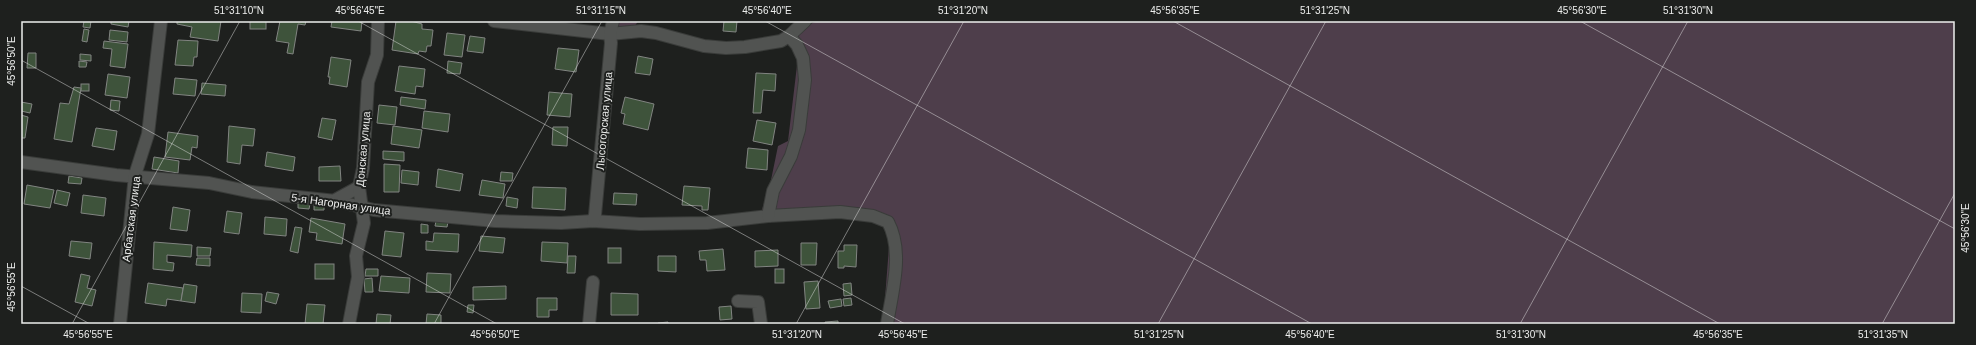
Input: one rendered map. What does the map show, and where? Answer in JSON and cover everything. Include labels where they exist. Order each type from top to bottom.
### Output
[{"type":"street","name":"Арбатская улица","points":[[120,324],[135,175],[148,134],[161,21]]},
{"type":"street","name":"Донская улица","points":[[349,324],[358,277],[356,256],[364,223],[359,187],[363,168],[368,82],[377,55],[378,21]]},
{"type":"street","points":[[494,21],[610,34],[641,26],[656,33],[704,46],[726,48],[781,41],[789,36],[805,21]]},
{"type":"street","name":"Лысогорская улица","points":[[594,221],[611,43],[610,34],[613,21]]},
{"type":"street","points":[[789,36],[797,45],[803,58],[805,80],[799,130],[791,156],[773,191],[768,216],[840,212],[873,216],[888,222],[894,232],[896,261],[887,324]]},
{"type":"street","name":"5-я Нагорная улица","points":[[21,162],[116,175],[135,175],[156,179],[209,183],[252,192],[336,201],[374,210],[495,221],[567,223],[594,221],[640,224],[707,223],[768,216]]},
{"type":"street","points":[[336,201],[359,187]]},
{"type":"street","points":[[589,324],[593,282]]},
{"type":"street","points":[[738,301],[758,302],[761,324]]},
{"type":"shaded area","points":[[617,21],[638,21],[635,26],[620,28],[617,26]]},
{"type":"shaded area","points":[[820,21],[1955,21],[1955,324],[883,324],[890,234],[886,226],[855,217],[839,216],[806,217],[758,223],[771,180],[778,146],[788,141],[798,57],[790,47],[801,29],[809,24]]},
{"type":"building","points":[[84,21],[91,21],[90,28],[83,27]]},
{"type":"building","points":[[111,21],[129,21],[128,27],[111,24]]},
{"type":"building","points":[[177,21],[221,21],[218,41],[190,37],[192,27],[177,24]]},
{"type":"building","points":[[250,21],[266,21],[266,29],[250,29]]},
{"type":"building","points":[[280,21],[306,21],[305,25],[298,24],[293,54],[287,53],[289,43],[276,41]]},
{"type":"building","points":[[332,21],[362,21],[361,31],[331,27]]},
{"type":"building","points":[[396,21],[411,21],[422,24],[422,29],[433,30],[431,46],[427,46],[426,52],[419,51],[418,54],[392,50]]},
{"type":"building","points":[[724,21],[737,21],[736,32],[723,31]]},
{"type":"building","points":[[84,29],[89,30],[87,42],[82,41]]},
{"type":"building","points":[[110,30],[128,32],[127,42],[109,40]]},
{"type":"building","points":[[447,33],[465,35],[462,57],[444,55]]},
{"type":"building","points":[[470,36],[485,38],[483,53],[467,51]]},
{"type":"building","points":[[178,40],[198,41],[197,57],[194,57],[193,66],[175,65]]},
{"type":"building","points":[[104,41],[128,44],[125,68],[110,66],[112,49],[103,48]]},
{"type":"building","points":[[558,48],[579,50],[576,72],[555,69]]},
{"type":"building","points":[[28,53],[36,53],[36,68],[27,68]]},
{"type":"building","points":[[80,54],[91,55],[91,61],[80,60]]},
{"type":"building","points":[[638,56],[653,59],[650,75],[635,73]]},
{"type":"building","points":[[331,57],[351,60],[347,87],[329,84],[330,77],[328,77]]},
{"type":"building","points":[[79,61],[87,62],[86,67],[79,67]]},
{"type":"building","points":[[448,61],[462,63],[460,74],[447,73]]},
{"type":"building","points":[[399,66],[425,69],[423,87],[416,86],[415,94],[395,91]]},
{"type":"building","points":[[756,73],[776,74],[775,91],[763,90],[761,113],[753,113]]},
{"type":"building","points":[[108,74],[130,77],[127,98],[105,95]]},
{"type":"building","points":[[175,78],[197,80],[195,96],[173,94]]},
{"type":"building","points":[[202,83],[226,85],[225,96],[201,94]]},
{"type":"building","points":[[81,84],[89,84],[89,91],[81,91]]},
{"type":"building","points":[[74,87],[81,88],[72,142],[54,139],[60,103],[69,104]]},
{"type":"building","points":[[549,92],[572,94],[570,117],[547,115]]},
{"type":"building","points":[[401,97],[426,100],[425,109],[400,105]]},
{"type":"building","points":[[625,97],[654,104],[648,130],[623,124],[625,114],[621,113]]},
{"type":"building","points":[[111,100],[120,101],[119,111],[110,110]]},
{"type":"building","points":[[21,102],[32,104],[30,113],[21,111]]},
{"type":"building","points":[[379,105],[397,107],[395,125],[377,123]]},
{"type":"building","points":[[424,111],[450,114],[448,132],[422,128]]},
{"type":"building","points":[[21,115],[28,117],[25,138],[21,138]]},
{"type":"building","points":[[322,118],[336,120],[332,140],[318,137]]},
{"type":"building","points":[[757,120],[776,123],[772,145],[753,141]]},
{"type":"building","points":[[229,126],[255,129],[253,146],[242,145],[240,164],[227,162]]},
{"type":"building","points":[[393,126],[422,130],[419,148],[391,144]]},
{"type":"building","points":[[553,127],[568,127],[567,146],[552,145]]},
{"type":"building","points":[[96,128],[117,131],[114,150],[92,146]]},
{"type":"building","points":[[168,132],[198,136],[197,148],[192,147],[190,160],[165,157]]},
{"type":"building","points":[[748,148],[768,150],[767,170],[746,168]]},
{"type":"building","points":[[383,151],[404,152],[404,161],[383,159]]},
{"type":"building","points":[[267,152],[295,157],[293,171],[265,166]]},
{"type":"building","points":[[154,157],[179,161],[178,173],[152,169]]},
{"type":"building","points":[[384,164],[400,165],[399,192],[384,192]]},
{"type":"building","points":[[340,166],[341,181],[319,181],[319,167]]},
{"type":"building","points":[[438,169],[463,174],[460,191],[436,187]]},
{"type":"building","points":[[402,170],[419,172],[418,185],[401,183]]},
{"type":"building","points":[[501,172],[513,173],[512,181],[500,181]]},
{"type":"building","points":[[69,176],[82,178],[81,184],[68,183]]},
{"type":"building","points":[[482,180],[505,184],[503,198],[479,195]]},
{"type":"building","points":[[27,185],[54,190],[50,208],[24,204]]},
{"type":"building","points":[[684,186],[710,188],[708,210],[702,210],[702,206],[682,205]]},
{"type":"building","points":[[533,187],[566,188],[565,210],[532,208]]},
{"type":"building","points":[[57,190],[70,193],[67,206],[54,203]]},
{"type":"building","points":[[614,193],[637,194],[636,205],[613,204]]},
{"type":"building","points":[[83,195],[106,198],[104,216],[81,213]]},
{"type":"building","points":[[507,197],[518,199],[517,208],[506,206]]},
{"type":"building","points":[[298,203],[310,204],[309,209],[298,208]]},
{"type":"building","points":[[314,204],[324,205],[324,210],[314,210]]},
{"type":"building","points":[[173,207],[190,210],[187,231],[170,229]]},
{"type":"building","points":[[227,211],[242,213],[239,234],[224,232]]},
{"type":"building","points":[[265,217],[287,219],[286,236],[264,234]]},
{"type":"building","points":[[311,218],[345,224],[342,244],[316,240],[317,233],[309,232]]},
{"type":"building","points":[[436,221],[448,222],[447,227],[435,226]]},
{"type":"building","points":[[421,224],[428,225],[428,233],[421,233]]},
{"type":"building","points":[[295,227],[302,228],[298,253],[290,251]]},
{"type":"building","points":[[385,231],[404,233],[401,257],[382,255]]},
{"type":"building","points":[[434,233],[459,234],[458,252],[426,250],[426,241],[433,242]]},
{"type":"building","points":[[481,236],[505,238],[503,253],[479,251]]},
{"type":"building","points":[[71,241],[92,243],[90,259],[69,256]]},
{"type":"building","points":[[154,242],[192,245],[191,257],[167,255],[167,262],[174,263],[173,271],[153,269]]},
{"type":"building","points":[[542,242],[568,243],[567,263],[541,261]]},
{"type":"building","points":[[801,243],[817,243],[816,265],[801,265]]},
{"type":"building","points":[[844,245],[857,245],[856,267],[844,266],[844,268],[838,268],[838,251],[844,251]]},
{"type":"building","points":[[197,247],[211,248],[210,256],[197,256]]},
{"type":"building","points":[[608,248],[621,248],[621,263],[608,263]]},
{"type":"building","points":[[723,249],[725,270],[707,271],[706,260],[700,260],[699,251]]},
{"type":"building","points":[[778,250],[778,266],[755,267],[755,251]]},
{"type":"building","points":[[568,256],[576,256],[575,273],[567,273]]},
{"type":"building","points":[[658,256],[676,256],[676,272],[658,271]]},
{"type":"building","points":[[197,258],[210,258],[210,266],[196,265]]},
{"type":"building","points":[[315,264],[334,264],[334,279],[315,279]]},
{"type":"building","points":[[366,269],[378,269],[378,276],[365,276]]},
{"type":"building","points":[[775,269],[784,269],[784,283],[775,283]]},
{"type":"building","points":[[427,273],[451,274],[450,293],[426,292]]},
{"type":"building","points":[[81,274],[90,276],[87,288],[96,290],[92,306],[75,302]]},
{"type":"building","points":[[381,276],[410,278],[409,293],[379,291]]},
{"type":"building","points":[[372,278],[373,292],[365,292],[364,279]]},
{"type":"building","points":[[818,281],[820,308],[806,309],[804,282]]},
{"type":"building","points":[[148,283],[183,288],[181,301],[167,299],[166,306],[145,303]]},
{"type":"building","points":[[851,283],[852,295],[844,296],[843,284]]},
{"type":"building","points":[[184,284],[197,286],[195,303],[181,301]]},
{"type":"building","points":[[506,286],[506,299],[473,300],[473,287]]},
{"type":"building","points":[[267,292],[279,294],[276,304],[265,301]]},
{"type":"building","points":[[242,293],[262,294],[261,313],[241,312]]},
{"type":"building","points":[[611,293],[638,294],[638,315],[611,315]]},
{"type":"building","points":[[537,298],[557,298],[557,310],[549,310],[549,317],[537,317]]},
{"type":"building","points":[[851,298],[852,305],[844,306],[843,299]]},
{"type":"building","points":[[841,299],[842,306],[830,308],[828,301]]},
{"type":"building","points":[[307,304],[325,305],[323,324],[305,324]]},
{"type":"building","points":[[468,305],[474,305],[473,313],[467,312]]},
{"type":"building","points":[[731,306],[732,319],[720,320],[719,307]]},
{"type":"building","points":[[377,314],[391,315],[390,324],[376,324]]},
{"type":"building","points":[[427,314],[441,315],[441,324],[426,324]]},
{"type":"building","points":[[838,321],[838,324],[825,324],[825,322]]},
{"type":"building","points":[[668,322],[668,324],[658,324],[658,323]]}]
